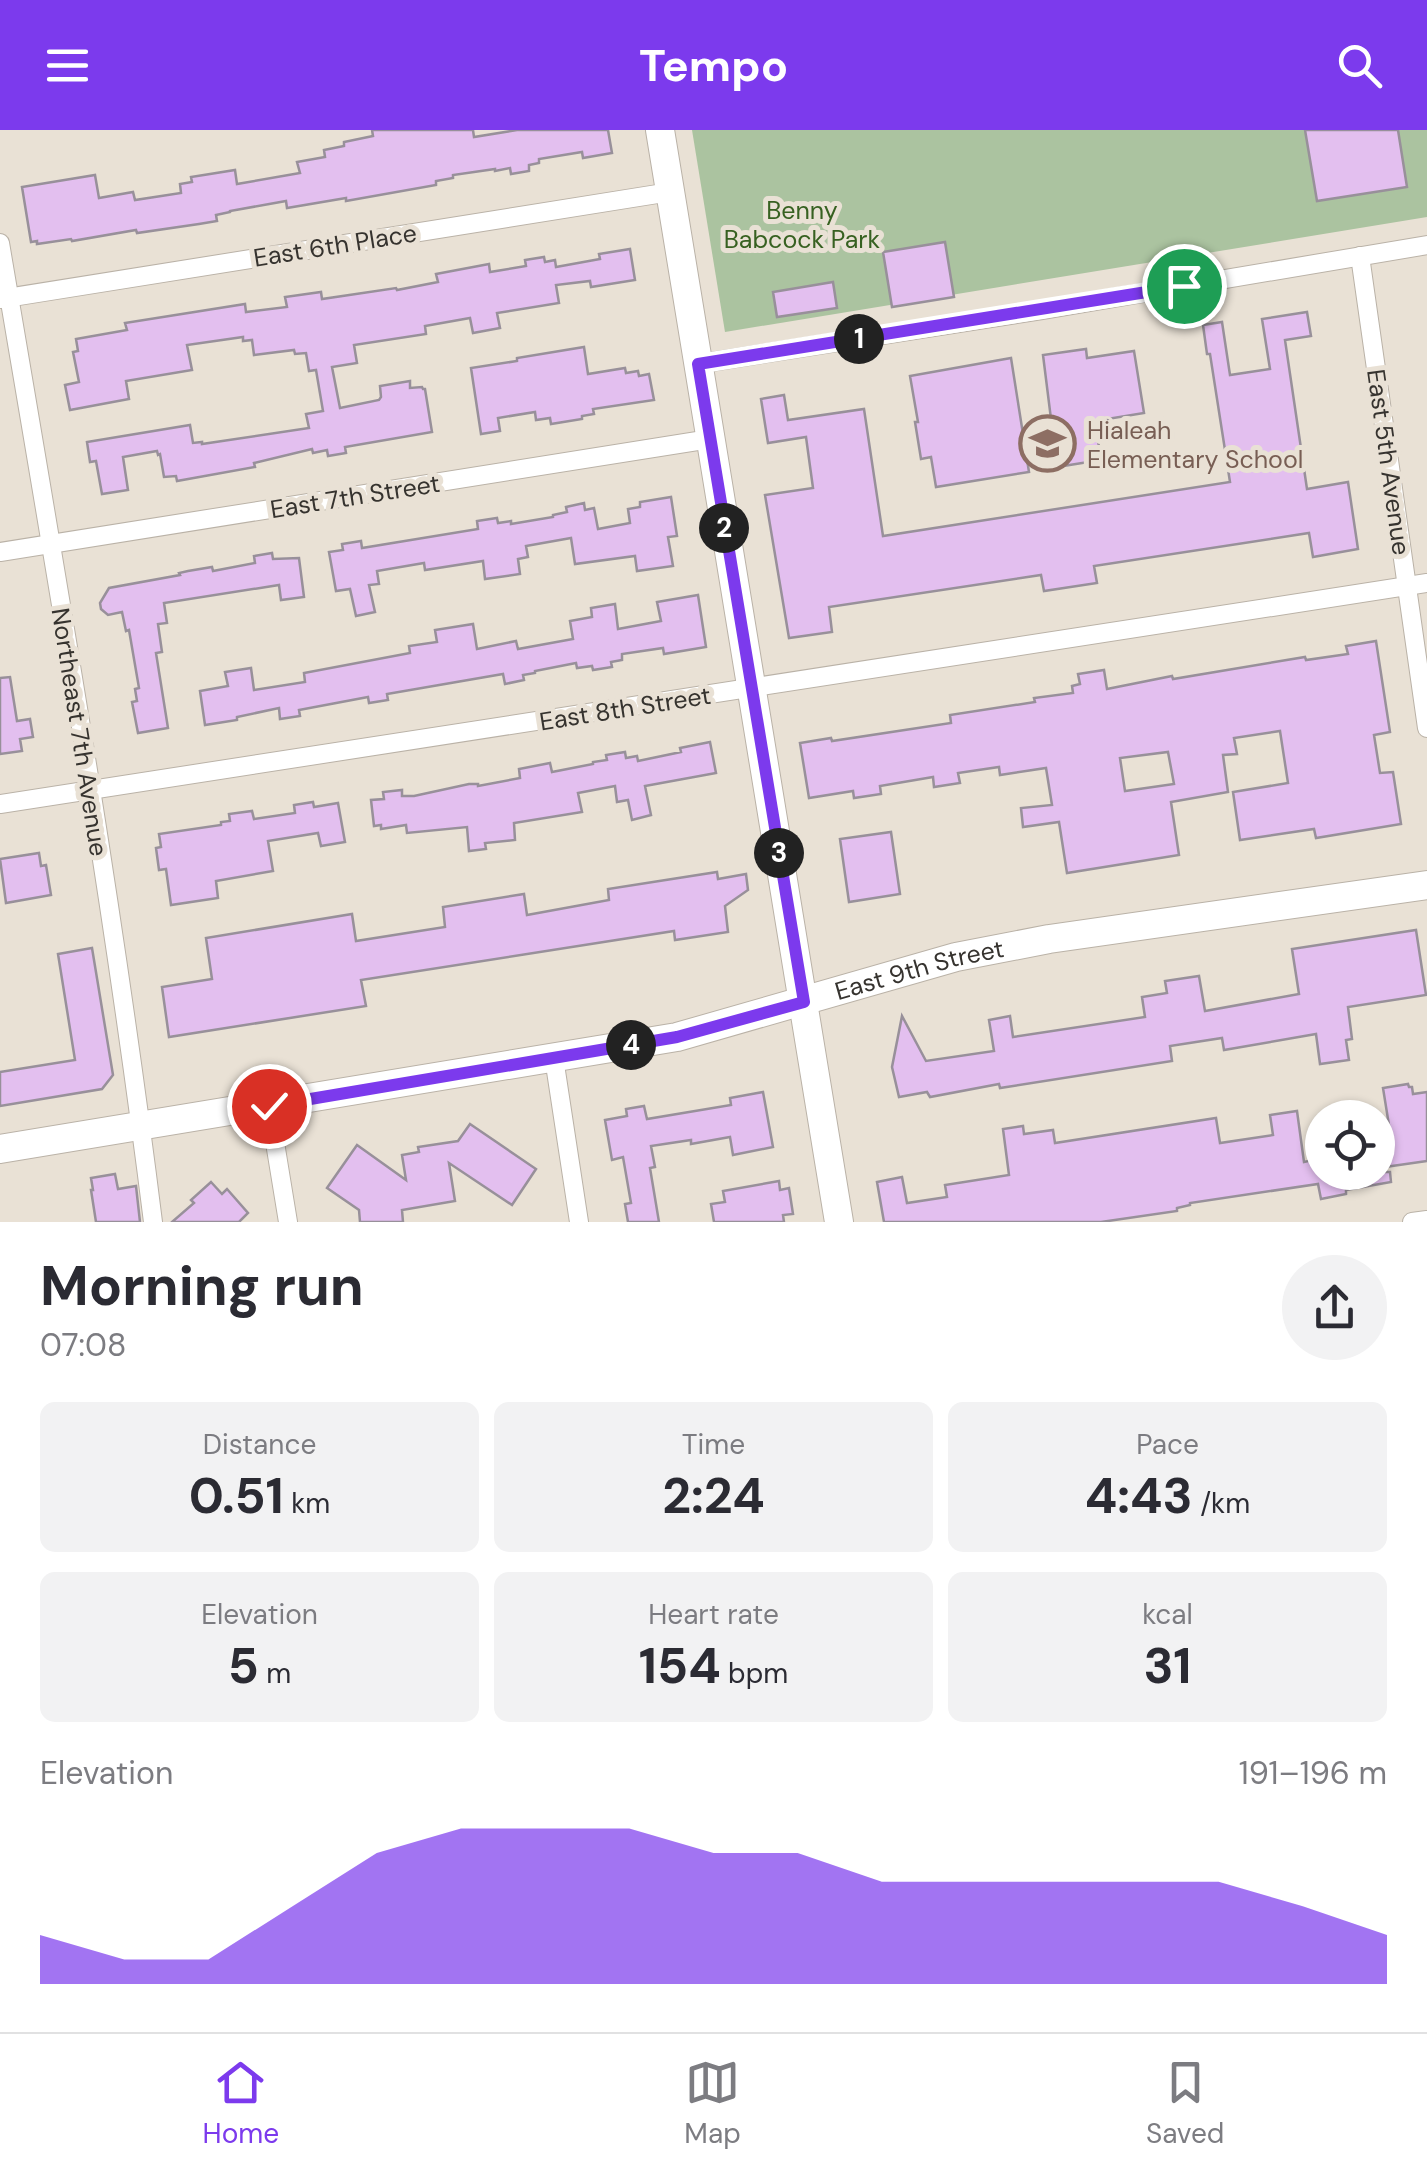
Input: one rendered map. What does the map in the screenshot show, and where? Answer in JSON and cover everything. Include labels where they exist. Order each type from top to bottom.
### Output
[{"type":"main road","points":[[660,130],[839,1222]]},
{"type":"main road","name":"East 9th Street","points":[[0,1149],[677,1037],[956,957],[1049,938],[1427,884]]},
{"type":"street","name":"East 6th Place","points":[[5,298],[670,192]]},
{"type":"street","name":"Northeast 7th Avenue","points":[[0,242],[5,298],[90,790],[153,1222]]},
{"type":"street","points":[[698,364],[1427,245]]},
{"type":"street","name":"East 5th Avenue","points":[[1360,256],[1427,728]]},
{"type":"street","name":"East 7th Street","points":[[0,552],[710,440]]},
{"type":"street","name":"East 8th Street","points":[[0,804],[1427,584]]},
{"type":"street","points":[[554,1058],[579,1222]]},
{"type":"street","points":[[269,1106],[288,1222]]},
{"type":"street","points":[[1412,1222],[1427,1220]]},
{"type":"green space","name":"Benny Babcock Park","points":[[692,130],[1427,130],[1427,217],[725,332]]},
{"type":"building","points":[[372,130],[473,130],[474,137],[517,130],[608,130],[612,153],[583,158],[582,152],[539,159],[539,163],[529,165],[529,171],[511,174],[510,168],[453,175],[436,181],[436,185],[346,201],[287,208],[286,201],[230,211],[216,215],[217,221],[199,224],[72,241],[31,242],[22,187],[95,175],[99,198],[133,192],[135,200],[181,193],[180,184],[192,182],[191,177],[235,170],[237,184],[300,173],[297,162],[325,157],[324,150],[373,136]]},
{"type":"building","points":[[1305,130],[1398,130],[1407,187],[1317,201]]},
{"type":"building","points":[[945,242],[954,297],[892,307],[883,252]]},
{"type":"building","points":[[630,249],[635,280],[591,287],[590,281],[556,285],[559,303],[497,313],[500,328],[473,333],[470,318],[425,326],[426,334],[354,345],[357,363],[332,367],[340,408],[379,400],[380,386],[410,381],[410,388],[422,387],[432,432],[345,447],[346,453],[328,456],[327,450],[313,453],[312,449],[254,463],[255,467],[177,481],[176,476],[164,477],[157,451],[123,457],[128,490],[102,494],[96,461],[90,462],[87,442],[190,425],[193,443],[202,444],[309,428],[306,414],[323,411],[316,370],[309,371],[306,353],[295,354],[294,350],[254,355],[252,340],[243,341],[243,337],[187,345],[192,370],[126,381],[129,399],[70,410],[65,385],[79,382],[73,352],[78,351],[76,339],[127,330],[125,323],[245,304],[246,312],[287,307],[285,297],[321,292],[322,299],[397,290],[438,282],[436,274],[489,264],[490,272],[526,266],[525,260],[544,257],[545,262],[555,260],[556,267]]},
{"type":"building","points":[[833,282],[837,308],[777,317],[773,292]]},
{"type":"building","points":[[1307,312],[1311,336],[1285,340],[1307,489],[1348,482],[1358,549],[1313,557],[1309,533],[1094,566],[1097,583],[1044,591],[1041,575],[829,607],[832,632],[789,638],[765,495],[813,488],[806,437],[768,443],[761,399],[784,395],[788,420],[864,409],[883,536],[1230,482],[1203,325],[1222,322],[1230,375],[1270,369],[1262,319]]},
{"type":"building","points":[[584,347],[588,374],[625,368],[626,373],[649,374],[654,400],[593,409],[594,414],[582,419],[551,424],[550,418],[536,420],[535,412],[498,418],[500,431],[481,434],[471,368]]},
{"type":"building","points":[[1086,349],[1087,358],[1134,351],[1144,413],[1095,421],[1101,460],[1057,467],[1043,355]]},
{"type":"building","points":[[1011,358],[1029,472],[936,487],[931,457],[921,459],[910,376]]},
{"type":"building","points":[[671,497],[677,536],[668,537],[673,566],[637,571],[635,556],[575,564],[571,538],[526,546],[528,557],[518,559],[520,574],[485,579],[483,561],[425,570],[424,563],[377,571],[379,584],[369,585],[375,612],[356,616],[350,589],[336,591],[329,552],[343,550],[342,544],[361,541],[362,548],[478,529],[477,521],[497,518],[498,523],[511,524],[553,517],[567,512],[566,507],[584,503],[585,510],[594,508],[598,529],[630,523],[628,509],[640,507],[640,502]]},
{"type":"building","points":[[272,553],[273,559],[299,558],[304,597],[281,600],[279,585],[164,603],[167,623],[158,624],[162,652],[156,653],[168,728],[138,733],[132,702],[137,701],[135,689],[139,688],[129,630],[126,631],[122,612],[108,615],[101,609],[100,603],[109,588],[188,571],[255,563],[254,556]]},
{"type":"building","points":[[698,595],[706,647],[664,654],[663,648],[622,654],[622,660],[611,662],[612,667],[593,670],[592,666],[577,668],[576,663],[535,671],[523,675],[524,680],[505,684],[503,674],[387,694],[388,700],[369,703],[368,697],[299,710],[300,716],[280,719],[279,708],[205,725],[200,691],[228,686],[225,672],[251,668],[254,690],[305,682],[304,673],[410,653],[409,646],[437,642],[435,630],[473,624],[477,649],[516,641],[518,649],[573,639],[570,621],[592,617],[591,608],[615,604],[618,629],[661,621],[657,602]]},
{"type":"building","points":[[1376,641],[1390,732],[1374,735],[1380,773],[1393,772],[1401,824],[1316,838],[1314,829],[1240,840],[1233,792],[1288,783],[1280,731],[1234,738],[1237,754],[1223,755],[1228,792],[1171,802],[1179,855],[1067,873],[1059,822],[1023,827],[1021,808],[1052,805],[1046,768],[1000,775],[999,767],[958,773],[960,783],[934,787],[933,777],[880,786],[881,794],[854,798],[853,791],[809,798],[800,743],[951,723],[950,715],[1073,693],[1072,686],[1080,684],[1078,674],[1104,670],[1107,689],[1172,676],[1173,679],[1305,657],[1306,660],[1348,654],[1346,646]],"holes":[[[1168,752],[1174,784],[1125,791],[1120,758]]]},
{"type":"building","points":[[10,677],[17,721],[30,719],[33,737],[20,739],[22,751],[0,754],[0,678]]},
{"type":"building","points":[[710,742],[716,773],[645,786],[651,815],[632,820],[628,800],[617,802],[615,786],[578,793],[582,812],[514,823],[515,840],[485,843],[486,849],[469,851],[467,827],[407,833],[406,825],[381,829],[381,825],[374,826],[371,800],[384,799],[383,792],[402,790],[402,796],[414,796],[520,778],[519,769],[550,763],[552,772],[593,764],[607,760],[606,755],[625,752],[626,758],[637,756],[638,761]]},
{"type":"building","points":[[313,802],[314,807],[338,803],[345,842],[321,846],[318,833],[268,841],[273,871],[216,881],[218,898],[171,905],[166,869],[159,870],[159,834],[221,825],[230,821],[229,814],[252,811],[254,819],[295,813],[294,805]]},
{"type":"building","points":[[891,832],[900,894],[849,902],[840,839]]},
{"type":"building","points":[[39,853],[41,866],[46,865],[51,895],[6,903],[0,859]]},
{"type":"building","points":[[717,872],[718,879],[746,874],[748,890],[725,906],[728,932],[675,940],[674,931],[361,980],[366,1006],[169,1037],[162,987],[212,979],[206,938],[352,914],[356,941],[445,927],[443,907],[524,894],[527,915],[609,900],[608,889]]},
{"type":"building","points":[[1416,930],[1426,995],[1348,1007],[1352,1039],[1346,1040],[1349,1060],[1320,1064],[1316,1034],[1224,1050],[1222,1038],[1170,1046],[1172,1061],[1000,1088],[999,1084],[930,1097],[927,1092],[899,1097],[892,1067],[902,1016],[926,1061],[994,1051],[989,1020],[1010,1016],[1013,1037],[1145,1017],[1142,997],[1167,993],[1165,981],[1199,976],[1205,1011],[1299,994],[1292,949]]},
{"type":"building","points":[[92,948],[113,1075],[102,1089],[0,1106],[0,1072],[75,1060],[58,954]]},
{"type":"building","points":[[1408,1084],[1413,1094],[1427,1092],[1427,1161],[1395,1166],[1395,1100],[1385,1100],[1383,1088]]},
{"type":"building","points":[[763,1092],[773,1147],[733,1155],[730,1137],[651,1146],[655,1167],[650,1168],[659,1222],[628,1222],[625,1204],[631,1203],[623,1157],[612,1160],[605,1120],[627,1116],[626,1109],[644,1106],[647,1119],[731,1105],[730,1098]]},
{"type":"building","points":[[1297,1111],[1305,1186],[1190,1203],[1177,1211],[1101,1222],[884,1222],[877,1182],[902,1177],[907,1203],[947,1197],[945,1185],[1009,1175],[1003,1129],[1023,1126],[1024,1134],[1053,1130],[1055,1143],[1216,1118],[1220,1143],[1273,1135],[1270,1115]]},
{"type":"building","points":[[470,1124],[536,1169],[512,1205],[449,1163],[455,1201],[402,1210],[403,1222],[360,1222],[359,1210],[327,1188],[357,1145],[406,1180],[402,1155],[419,1152],[418,1147],[458,1141]]},
{"type":"building","points":[[115,1174],[118,1189],[136,1186],[140,1222],[96,1222],[91,1178]]},
{"type":"building","points":[[779,1181],[780,1190],[789,1188],[793,1214],[783,1215],[784,1222],[714,1222],[711,1204],[725,1202],[723,1191]]},
{"type":"building","points":[[211,1182],[222,1194],[227,1189],[248,1213],[239,1222],[172,1222],[194,1203],[191,1200]]},
{"type":"building","points":[[1319,1190],[1346,1190],[1346,1194],[1321,1199]]},
{"type":"place","name":"Hialeah Elementary School","points":[[1048,444]]},
{"type":"route","points":[[269,1106],[677,1037],[804,1002],[698,364],[1184,286]]}]
